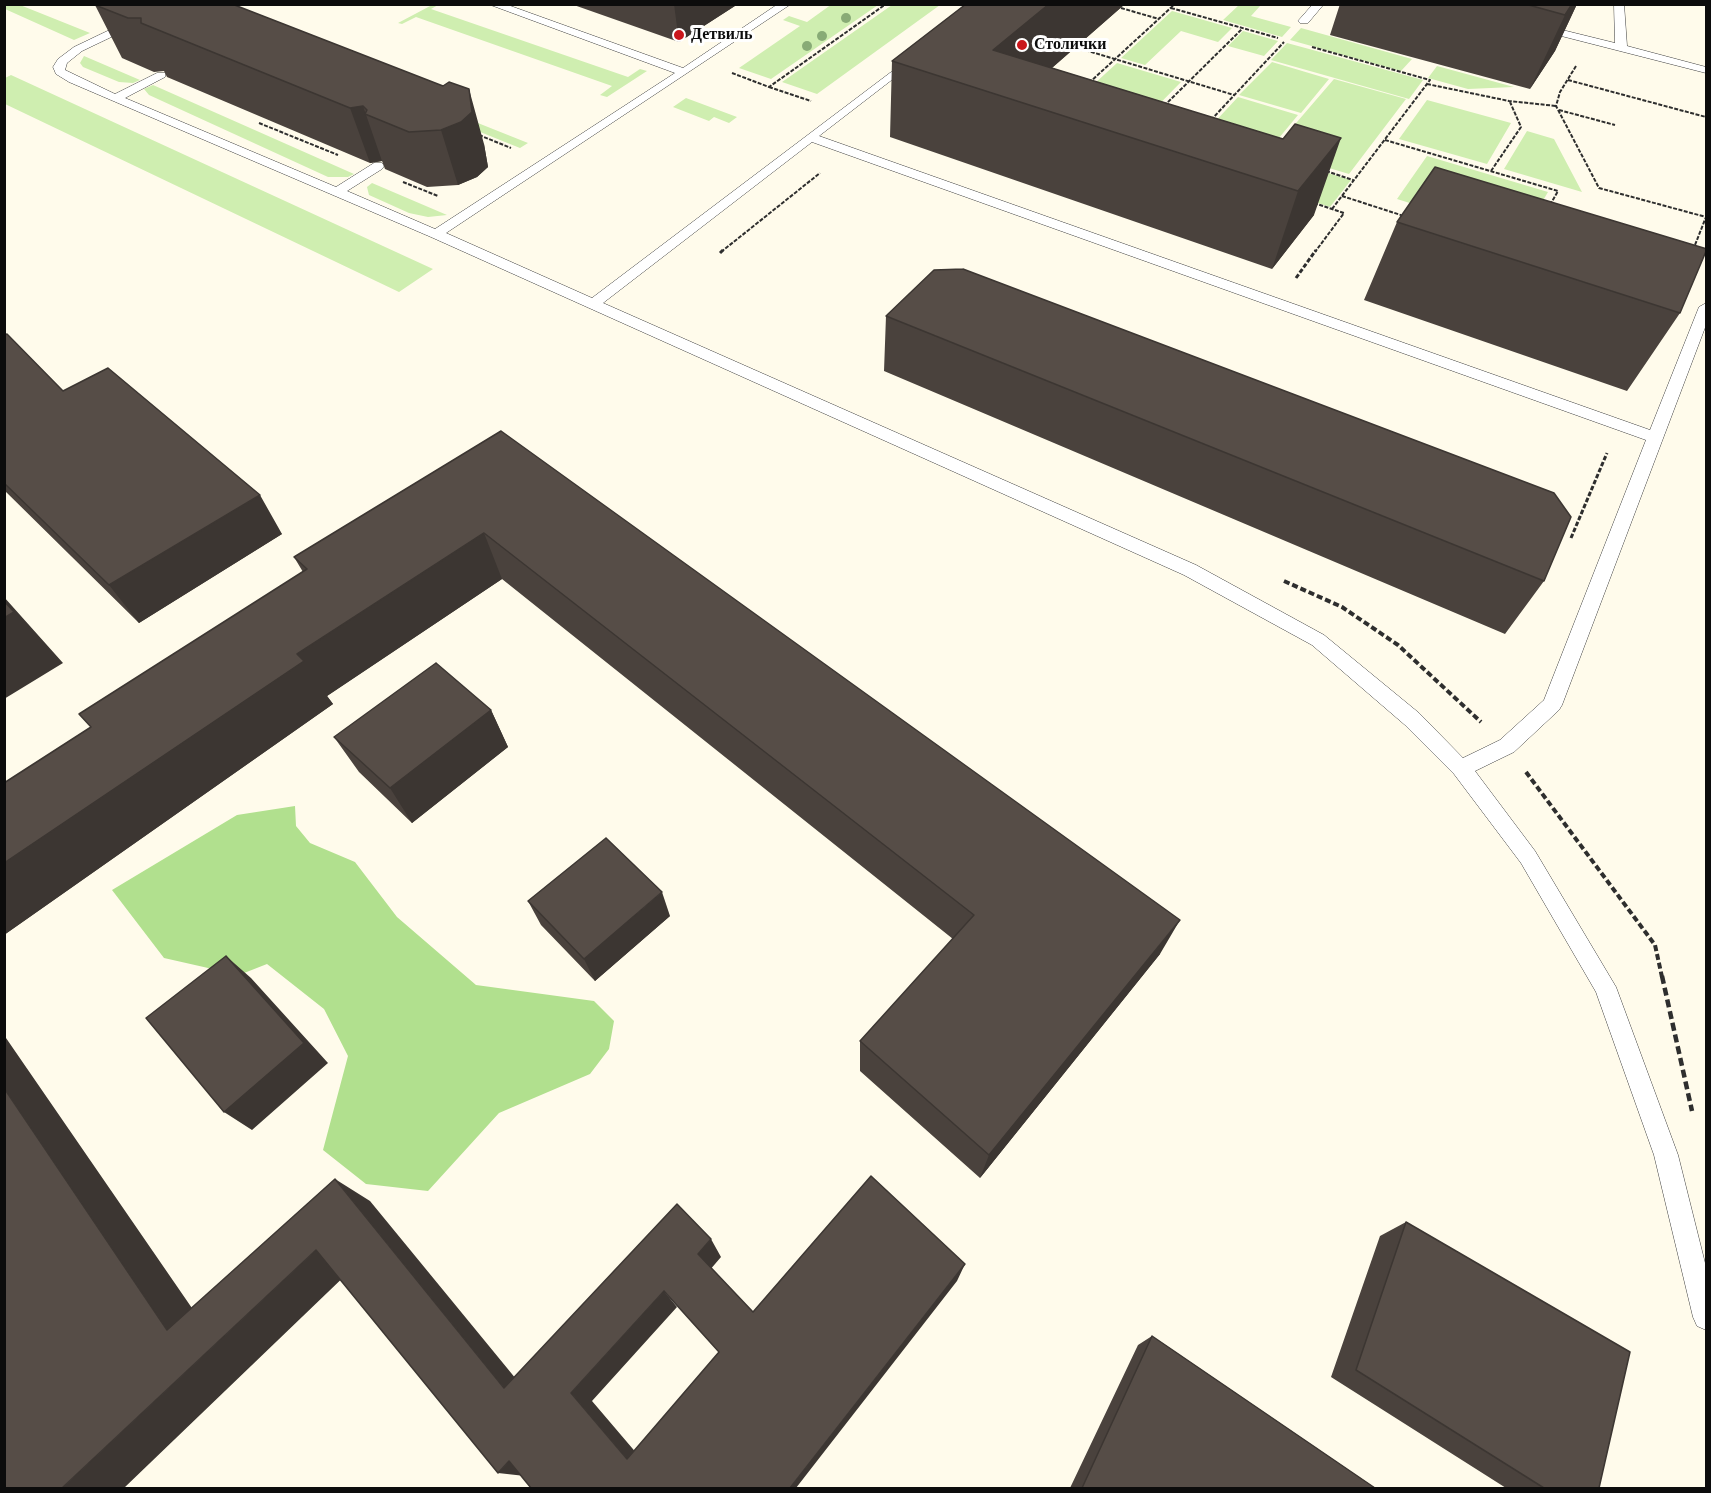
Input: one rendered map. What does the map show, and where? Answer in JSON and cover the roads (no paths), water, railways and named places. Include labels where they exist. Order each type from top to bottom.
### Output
[{"type":"lane","points":[[493,4],[684,72]]},
{"type":"lane","points":[[436,234],[786,4]]},
{"type":"lane","points":[[1304,21],[1319,4]]},
{"type":"lane","points":[[1619,4],[1621,48]]},
{"type":"lane","points":[[1530,25],[1707,70]]},
{"type":"lane","points":[[126,26],[78,49],[62,61],[59,67],[64,76],[594,303],[1190,570],[1318,640],[1412,719],[1461,768],[1528,857],[1605,987],[1666,1155],[1707,1317]]},
{"type":"lane","points":[[594,303],[917,55]]},
{"type":"lane","points":[[116,98],[161,75]]},
{"type":"lane","points":[[810,137],[1656,438]]},
{"type":"lane","points":[[337,192],[375,168]]},
{"type":"lane","points":[[1461,768],[1507,746],[1552,705],[1707,308]]},
{"type":"place","name":"Детвиль","points":[[679,35]]},
{"type":"place","name":"Столички","points":[[1022,45]]}]
